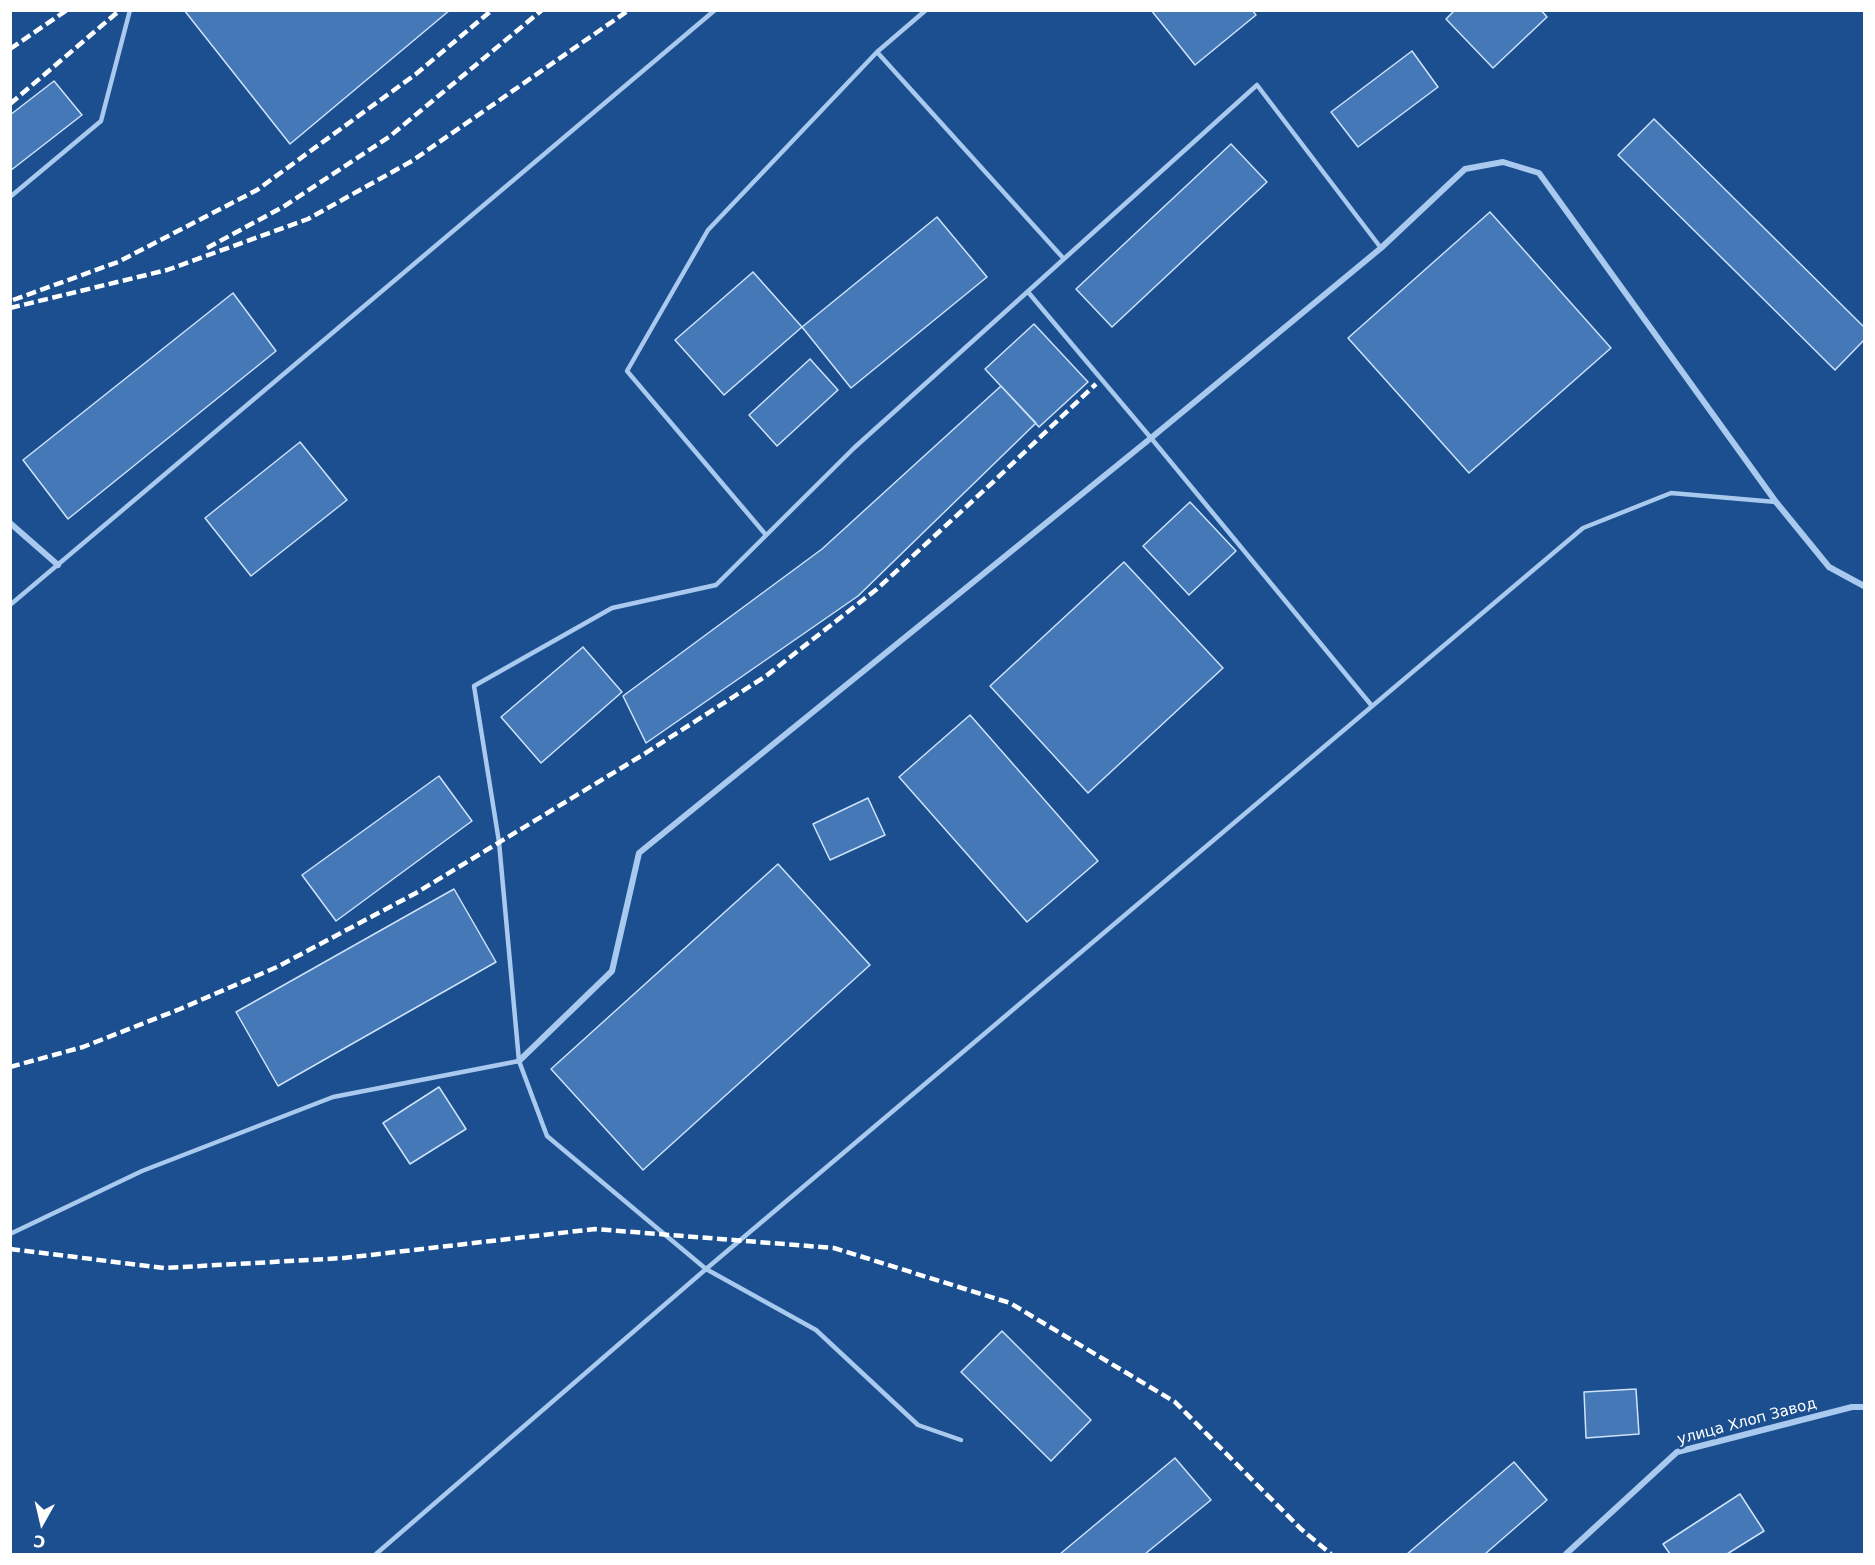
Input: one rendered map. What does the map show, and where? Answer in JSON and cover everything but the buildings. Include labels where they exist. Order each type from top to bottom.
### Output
[{"type":"street","points":[[519,1061],[612,971],[639,853],[1151,438],[1381,248],[1465,169],[1503,162],[1539,173],[1776,502],[1829,567],[1864,586]]},
{"type":"street","points":[[10,524],[58,565]]},
{"type":"street","name":"улица Хлоп Завод","points":[[1566,1554],[1677,1452],[1852,1407],[1864,1407]]},
{"type":"lane","points":[[10,197],[101,122],[130,10]]},
{"type":"lane","points":[[10,605],[715,10]]},
{"type":"lane","points":[[766,535],[627,370],[708,230],[877,52],[926,10]]},
{"type":"lane","points":[[877,52],[1064,259]]},
{"type":"lane","points":[[961,1440],[918,1425],[816,1330],[706,1269],[547,1136],[519,1061],[499,842],[474,686],[612,608],[716,585],[854,448],[1257,85],[1381,248]]},
{"type":"lane","points":[[1028,292],[1372,706]]},
{"type":"lane","points":[[376,1554],[706,1269],[1583,528],[1671,493],[1776,502]]},
{"type":"lane","points":[[10,1234],[142,1171],[333,1097],[519,1061]]},
{"type":"railway","points":[[10,49],[67,10]]},
{"type":"railway","points":[[10,104],[120,10]]},
{"type":"railway","points":[[13,300],[118,262],[257,190],[416,74],[492,10]]},
{"type":"railway","points":[[207,248],[283,207],[389,137],[542,10]]},
{"type":"railway","points":[[10,308],[167,270],[308,219],[412,161],[629,10]]},
{"type":"railway","points":[[10,1067],[83,1047],[180,1009],[277,967],[416,893],[641,756],[766,676],[877,589],[1096,384]]},
{"type":"railway","points":[[10,1249],[164,1268],[344,1258],[595,1229],[834,1248],[1010,1303],[1175,1402],[1301,1529],[1331,1554]]}]
